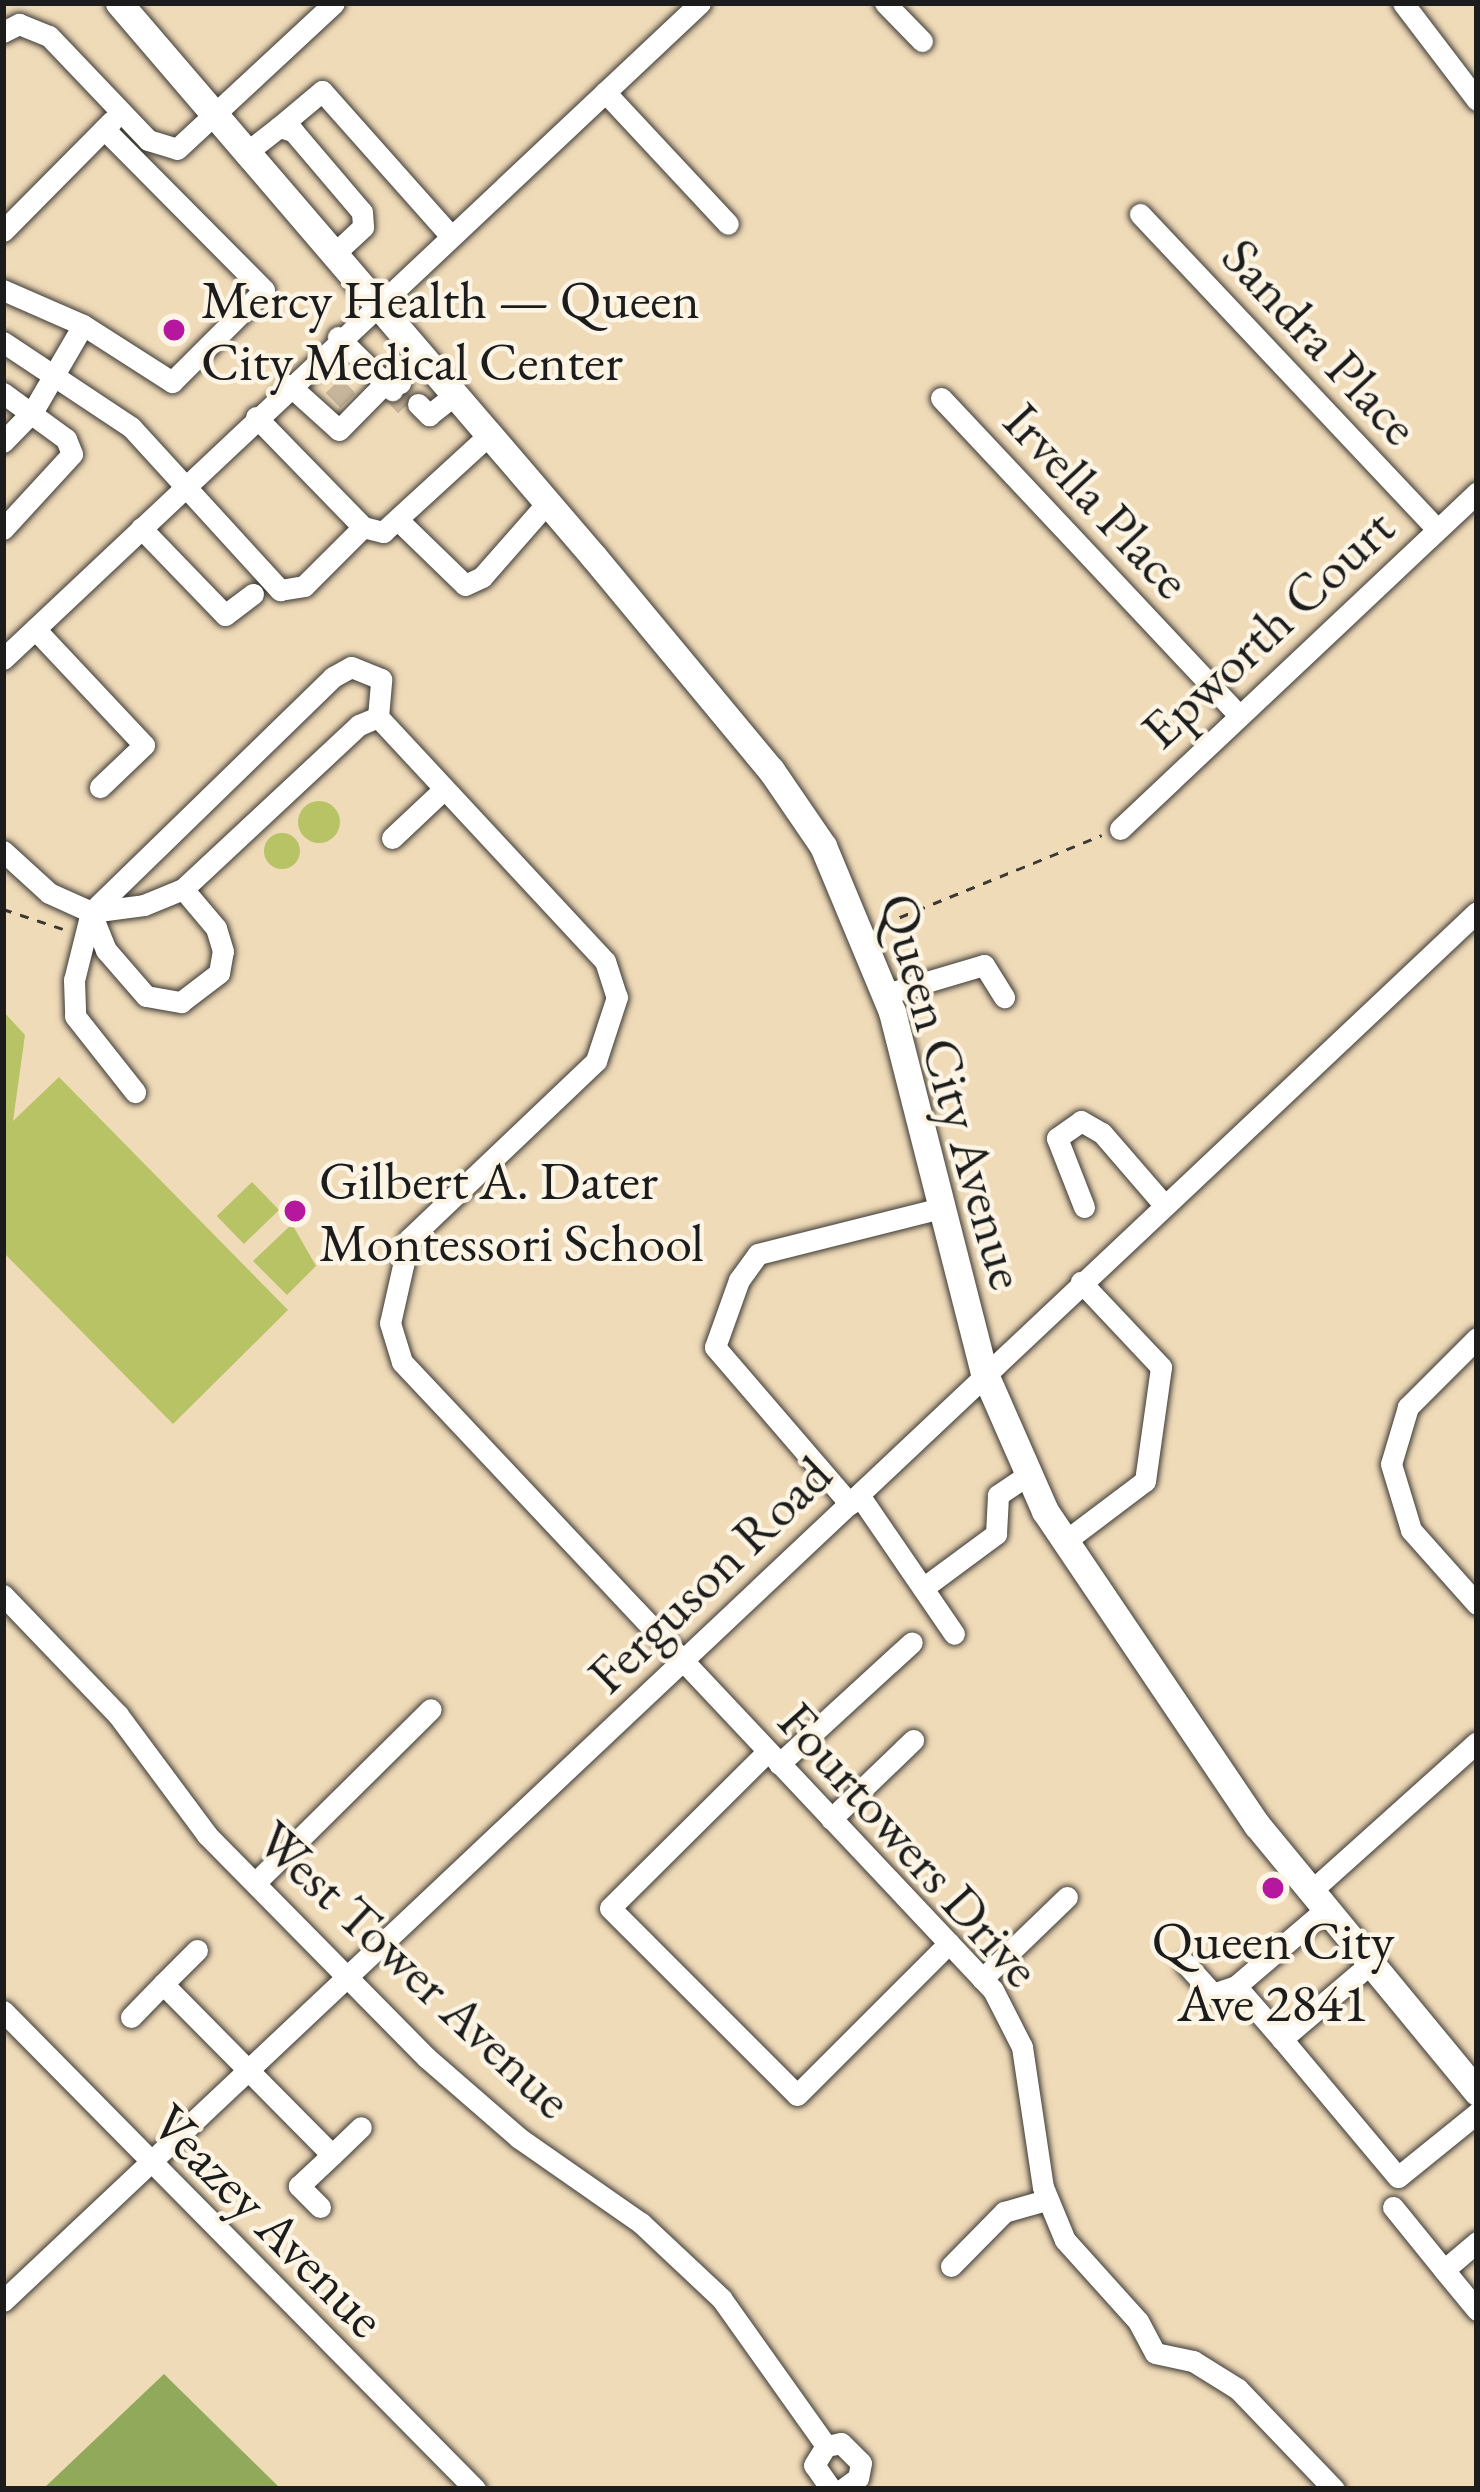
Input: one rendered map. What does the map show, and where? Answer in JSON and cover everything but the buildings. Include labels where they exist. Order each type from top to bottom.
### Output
[{"type":"main road","name":"Queen City Avenue","points":[[119,3],[548,502],[788,792],[864,931],[886,994],[984,1372],[1027,1476],[1064,1542],[1317,1901],[1477,2092]]},
{"type":"street","points":[[3,32],[19,24],[49,36],[121,112],[164,149],[177,149],[334,3]]},
{"type":"street","points":[[3,659],[376,300],[700,3]]},
{"type":"street","points":[[885,3],[922,41]]},
{"type":"street","points":[[1403,3],[1477,100]]},
{"type":"street","points":[[247,152],[322,91],[449,234]]},
{"type":"street","points":[[605,92],[728,224]]},
{"type":"street","points":[[3,231],[121,112]]},
{"type":"street","points":[[278,127],[293,131],[362,212],[363,227],[335,253]]},
{"type":"street","points":[[3,290],[83,325],[172,382],[264,290],[104,129]]},
{"type":"street","name":"Sandra Place","points":[[1140,214],[1437,530]]},
{"type":"street","points":[[3,442],[33,411],[83,325]]},
{"type":"street","points":[[338,337],[382,379]]},
{"type":"street","points":[[3,342],[131,427],[288,592],[363,527]]},
{"type":"street","points":[[289,385],[326,406],[339,430],[382,379],[419,350]]},
{"type":"street","points":[[3,393],[33,411],[72,454],[3,529]]},
{"type":"street","points":[[419,410],[456,394]]},
{"type":"street","name":"Irvella Place","points":[[941,398],[1240,716]]},
{"type":"street","points":[[256,417],[363,527],[382,532],[490,434]]},
{"type":"street","name":"Epworth Court","points":[[1120,829],[1477,492]]},
{"type":"street","points":[[398,520],[465,585],[494,565],[508,541],[548,502]]},
{"type":"street","points":[[141,529],[225,615],[254,594]]},
{"type":"street","points":[[34,629],[144,745],[100,787]]},
{"type":"street","points":[[3,851],[49,893],[91,912],[184,889],[359,725],[378,718],[381,679],[351,667],[333,677],[91,912],[74,980],[75,1016],[135,1092]]},
{"type":"street","name":"Fourtowers Drive","points":[[378,718],[604,961],[617,997],[596,1061],[409,1239],[392,1302],[392,1340],[414,1378],[1006,2007],[1022,2047],[1046,2200],[1065,2240],[1138,2320],[1155,2353],[1193,2361],[1238,2389],[1334,2489]]},
{"type":"street","points":[[392,838],[444,788]]},
{"type":"street","points":[[91,912],[106,950],[146,996],[181,1002],[219,973],[224,951],[216,928],[184,889]]},
{"type":"street","name":"Ferguson Road","points":[[3,2301],[1477,912]]},
{"type":"street","points":[[886,994],[984,964],[1004,998]]},
{"type":"street","points":[[1084,1208],[1057,1138],[1081,1121],[1102,1132],[1166,1206]]},
{"type":"street","points":[[941,1208],[758,1254],[739,1280],[715,1347],[855,1499],[954,1634]]},
{"type":"street","points":[[1064,1542],[1145,1481],[1161,1367],[1081,1282]]},
{"type":"street","points":[[1477,1338],[1408,1407],[1391,1464],[1412,1530],[1477,1604]]},
{"type":"street","points":[[922,1588],[996,1534],[998,1495],[1027,1476]]},
{"type":"street","name":"West Tower Avenue","points":[[3,1595],[88,1680],[207,1835],[480,2108],[682,2259],[757,2340],[826,2446]]},
{"type":"street","points":[[912,1642],[773,1758],[610,1908],[797,2095],[949,1943]]},
{"type":"street","points":[[255,1883],[431,1709]]},
{"type":"street","points":[[831,1819],[913,1740]]},
{"type":"street","points":[[1186,1964],[1213,1994],[1236,1986],[1477,1742]]},
{"type":"street","points":[[982,1979],[1067,1898]]},
{"type":"street","points":[[131,2017],[197,1950]]},
{"type":"street","points":[[1282,2038],[1370,1964]]},
{"type":"street","points":[[164,1984],[332,2155]]},
{"type":"street","points":[[1236,1986],[1398,2177],[1477,2113]]},
{"type":"street","name":"Veazey Avenue","points":[[3,2011],[149,2164],[475,2489]]},
{"type":"street","points":[[320,2207],[299,2186],[362,2127]]},
{"type":"street","points":[[951,2266],[1004,2212],[1046,2200]]},
{"type":"street","points":[[1393,2207],[1477,2309]]},
{"type":"street","points":[[1444,2270],[1477,2242]]},
{"type":"street","name":"West Tower Avenue","points":[[826,2446],[848,2445],[859,2456],[858,2478],[843,2489]]},
{"type":"street","name":"West Tower Avenue","points":[[826,2446],[814,2465],[831,2489]]},
{"type":"path","points":[[864,931],[1120,829]]},
{"type":"path","points":[[3,909],[71,933]]},
{"type":"green space","points":[[319,801],[334,807],[340,822],[334,837],[319,843],[304,837],[298,822],[304,807]]},
{"type":"green space","points":[[282,833],[295,838],[300,851],[295,864],[282,869],[269,864],[264,851],[269,838]]},
{"type":"green space","points":[[3,1011],[25,1035],[13,1121],[59,1077],[288,1310],[173,1424],[3,1252]]},
{"type":"green space","points":[[252,1182],[279,1210],[244,1244],[217,1216]]},
{"type":"green space","points":[[292,1224],[316,1266],[287,1295],[253,1261]]},
{"type":"green space","points":[[164,2374],[281,2489],[43,2489]]},
{"type":"tunnel","points":[[333,400],[355,379]]},
{"type":"tunnel","points":[[392,390],[410,411]]},
{"type":"place","name":"Mercy Health — Queen City Medical Center","points":[[174,330]]},
{"type":"place","name":"Gilbert A. Dater Montessori School","points":[[295,1211]]},
{"type":"place","name":"Queen City Ave 2841","points":[[1273,1888]]}]
